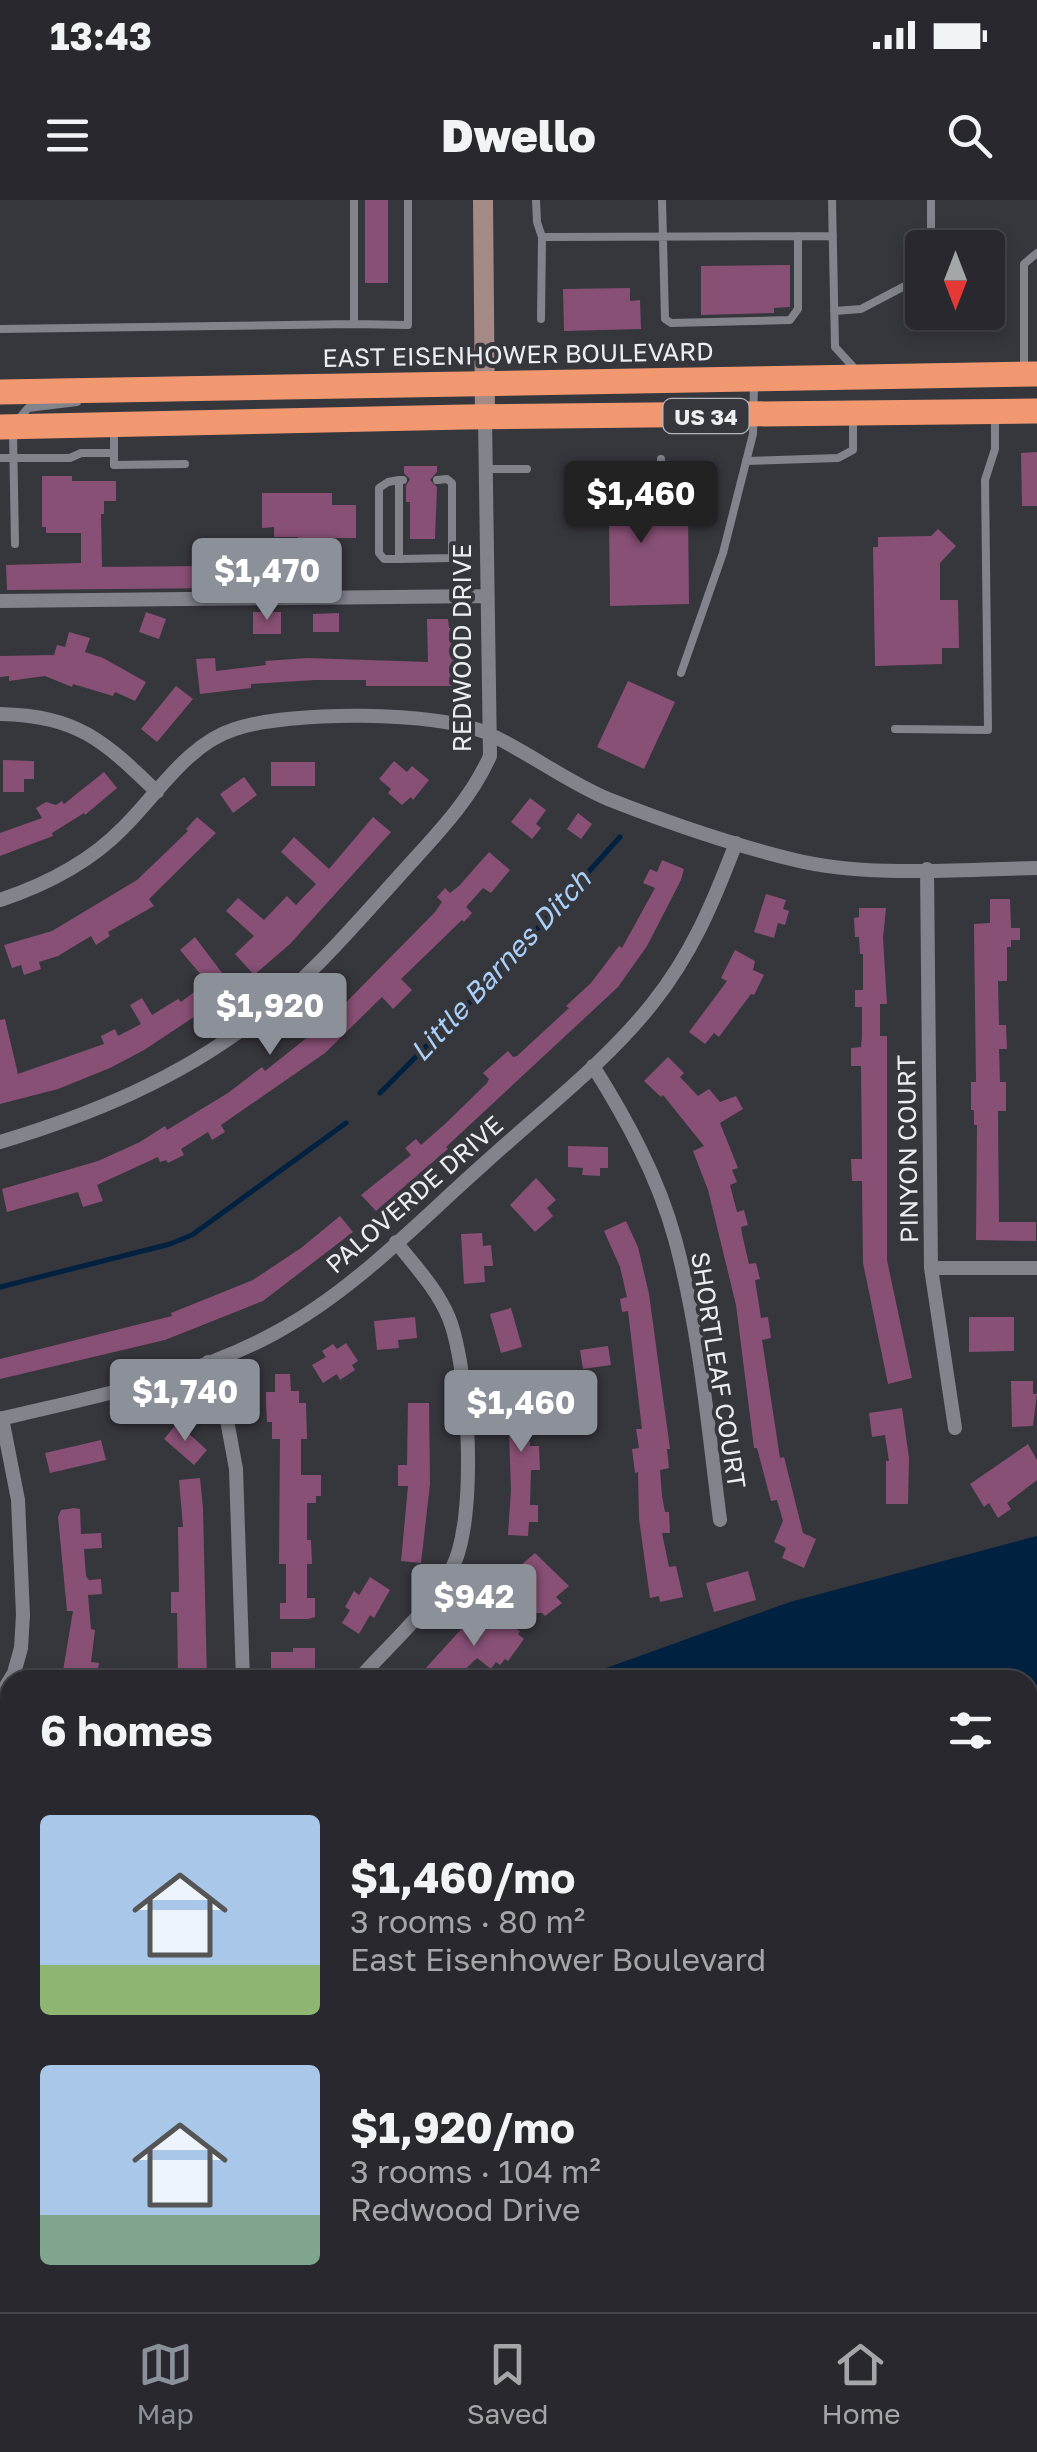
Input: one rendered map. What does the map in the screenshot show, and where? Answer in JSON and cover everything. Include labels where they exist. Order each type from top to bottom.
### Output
[{"type":"highway","name":"EAST EISENHOWER BOULEVARD","points":[[0,392],[1030,375]]},
{"type":"highway","name":"US 34","points":[[6,427],[1037,411]]},
{"type":"street","name":"REDWOOD DRIVE","points":[[0,1142],[120,1100],[196,1061],[254,1020],[349,932],[476,787],[490,756],[483,200]]},
{"type":"street","points":[[0,602],[486,596]]},
{"type":"street","points":[[0,714],[30,715],[77,726],[125,761],[157,792]]},
{"type":"street","points":[[0,900],[35,888],[79,864],[120,831],[192,754],[215,738],[258,724],[302,718],[402,716],[439,720],[487,733],[605,798],[736,843],[825,866],[1037,868]]},
{"type":"street","name":"PALOVERDE DRIVE","points":[[1,1419],[151,1382],[208,1362],[273,1334],[355,1279],[592,1066],[651,1006],[701,932],[736,843]]},
{"type":"street","name":"PINYON COURT","points":[[927,869],[931,1268],[955,1428]]},
{"type":"street","name":"SHORTLEAF COURT","points":[[592,1066],[636,1139],[674,1237],[692,1313],[720,1520]]},
{"type":"street","points":[[367,1670],[433,1598],[452,1569],[464,1532],[466,1384],[458,1346],[438,1296],[396,1242]]},
{"type":"street","points":[[931,1268],[1037,1268]]},
{"type":"street","points":[[208,1362],[224,1404],[236,1469],[243,1670]]},
{"type":"street","points":[[1,1419],[18,1500],[22,1615],[21,1648],[15,1670]]},
{"type":"lane","points":[[354,200],[354,324]]},
{"type":"lane","points":[[0,329],[408,325],[408,200]]},
{"type":"lane","points":[[536,200],[536,222],[542,237],[541,320]]},
{"type":"lane","points":[[662,200],[665,318],[671,324],[790,320],[798,309],[798,236]]},
{"type":"lane","points":[[832,200],[834,347],[846,362],[867,377]]},
{"type":"lane","points":[[931,200],[931,230]]},
{"type":"lane","points":[[542,237],[833,236]]},
{"type":"lane","points":[[1030,375],[1024,264],[1037,254]]},
{"type":"lane","points":[[834,311],[861,309],[905,286]]},
{"type":"lane","points":[[681,673],[722,553],[753,434],[754,380]]},
{"type":"lane","points":[[16,544],[13,458],[6,427],[28,408],[186,390]]},
{"type":"lane","points":[[896,729],[988,730],[985,480],[995,449],[995,412]]},
{"type":"lane","points":[[746,461],[838,458],[853,450],[853,414]]},
{"type":"lane","points":[[114,425],[114,465],[185,464]]},
{"type":"lane","points":[[0,458],[70,458],[81,453],[114,453]]},
{"type":"lane","points":[[660,459],[661,506]]},
{"type":"lane","points":[[485,469],[527,469]]},
{"type":"lane","points":[[399,558],[401,480],[379,488],[379,554],[384,558],[399,558],[452,558],[452,483],[447,479],[436,480]]},
{"type":"water","points":[[1037,1536],[1037,1670],[601,1670],[790,1602]]},
{"type":"building","points":[[365,200],[388,200],[388,283],[365,283]]},
{"type":"building","points":[[790,265],[790,307],[774,308],[774,313],[701,315],[701,266]]},
{"type":"building","points":[[630,288],[630,301],[640,300],[641,329],[564,331],[563,289]]},
{"type":"building","points":[[1037,452],[1037,506],[1022,506],[1021,453]]},
{"type":"building","points":[[404,466],[437,466],[430,480],[437,487],[435,539],[410,539],[406,486],[410,479]]},
{"type":"building","points":[[42,476],[116,481],[116,501],[104,501],[101,514],[102,567],[200,566],[199,543],[221,543],[221,588],[7,590],[6,565],[81,563],[81,533],[46,533],[46,527],[42,527]]},
{"type":"building","points":[[643,480],[643,513],[688,512],[689,604],[610,606],[609,522],[586,522],[585,481]]},
{"type":"building","points":[[262,493],[332,493],[332,505],[356,505],[356,538],[322,538],[322,553],[298,553],[298,537],[274,537],[274,527],[262,528]]},
{"type":"building","points":[[938,529],[956,546],[940,563],[940,600],[958,600],[959,648],[942,648],[942,664],[875,666],[873,547],[878,547],[878,537],[931,536]]},
{"type":"building","points":[[146,612],[166,619],[159,639],[139,632]]},
{"type":"building","points":[[253,612],[281,612],[281,634],[253,634]]},
{"type":"building","points":[[339,613],[339,632],[313,632],[313,614]]},
{"type":"building","points":[[427,619],[448,619],[449,628],[454,628],[454,686],[366,686],[366,680],[315,680],[251,684],[251,688],[200,694],[196,659],[215,658],[216,671],[307,658],[428,662]]},
{"type":"building","points":[[69,632],[90,638],[85,652],[146,682],[135,701],[115,692],[113,696],[73,684],[72,687],[45,676],[9,681],[9,676],[0,677],[0,656],[54,655],[57,645],[65,647]]},
{"type":"building","points":[[628,681],[675,702],[644,769],[597,747]]},
{"type":"building","points":[[176,686],[193,699],[157,742],[141,729]]},
{"type":"building","points":[[3,760],[34,761],[34,779],[24,779],[24,792],[3,792]]},
{"type":"building","points":[[394,761],[407,772],[412,766],[429,780],[413,800],[411,797],[402,805],[379,779]]},
{"type":"building","points":[[271,762],[315,762],[315,786],[271,786]]},
{"type":"building","points":[[104,772],[117,788],[85,815],[52,833],[53,836],[0,856],[0,833],[42,818],[36,808],[46,802],[64,804]]},
{"type":"building","points":[[244,777],[257,795],[233,813],[220,794]]},
{"type":"building","points":[[530,798],[546,810],[536,824],[541,828],[532,839],[511,822]]},
{"type":"building","points":[[578,813],[592,824],[581,839],[567,829]]},
{"type":"building","points":[[197,817],[216,833],[149,899],[154,906],[108,932],[110,936],[96,945],[91,936],[58,956],[39,962],[41,969],[24,975],[21,965],[12,968],[4,945],[52,931],[137,880],[188,831]]},
{"type":"building","points":[[373,817],[391,832],[290,944],[254,975],[235,954],[254,936],[226,911],[238,898],[264,920],[287,896],[296,905],[316,884],[281,852],[294,837],[329,869]]},
{"type":"building","points":[[489,852],[510,870],[491,893],[483,888],[466,907],[472,913],[464,922],[401,979],[412,990],[393,1009],[382,997],[325,1053],[221,1125],[225,1132],[212,1140],[208,1132],[181,1149],[184,1155],[168,1163],[160,1162],[158,1157],[97,1185],[103,1201],[83,1207],[78,1192],[7,1212],[2,1189],[98,1161],[165,1126],[167,1130],[262,1067],[265,1071],[311,1038],[435,912],[442,902],[437,897],[445,888],[450,893],[459,886]]},
{"type":"building","points":[[662,860],[684,869],[681,880],[647,946],[618,987],[448,1149],[376,1211],[361,1195],[411,1155],[405,1148],[416,1139],[421,1145],[487,1083],[489,1079],[483,1073],[508,1051],[517,1056],[569,1008],[566,1006],[591,983],[619,946],[622,948],[655,888],[643,883],[650,869],[657,872]]},
{"type":"building","points":[[766,894],[786,900],[783,909],[789,911],[785,925],[778,923],[774,938],[754,932]]},
{"type":"building","points":[[990,899],[1010,899],[1011,928],[1020,928],[1020,940],[1011,940],[1011,947],[1007,947],[1007,981],[998,981],[999,1025],[1006,1025],[1007,1049],[999,1049],[1000,1082],[1006,1082],[1006,1111],[998,1111],[999,1222],[1036,1222],[1036,1241],[976,1240],[977,1125],[971,1110],[971,1082],[976,1082],[974,924],[990,923]]},
{"type":"building","points":[[859,908],[886,908],[883,938],[887,1004],[880,1004],[880,1036],[887,1036],[887,1260],[912,1378],[888,1384],[863,1263],[862,1181],[852,1181],[851,1159],[862,1159],[861,1066],[851,1066],[851,1048],[861,1047],[862,1036],[862,1007],[855,1007],[855,990],[863,990],[863,954],[859,937],[855,937],[854,918],[859,917]]},
{"type":"building","points":[[195,937],[235,990],[205,1014],[203,1011],[110,1068],[58,1089],[0,1104],[0,1020],[5,1019],[18,1074],[104,1044],[101,1036],[115,1029],[118,1036],[141,1024],[130,1005],[142,998],[152,1015],[178,999],[181,1002],[207,982],[180,950]]},
{"type":"building","points":[[735,950],[755,961],[753,970],[764,975],[754,995],[719,1037],[714,1033],[705,1044],[689,1032],[727,981],[721,978]]},
{"type":"building","points":[[668,1057],[698,1096],[709,1089],[720,1102],[736,1096],[743,1109],[720,1123],[738,1168],[732,1170],[737,1182],[730,1185],[737,1212],[744,1210],[748,1225],[741,1227],[749,1264],[756,1263],[760,1279],[755,1280],[761,1318],[768,1317],[771,1338],[762,1340],[780,1458],[784,1457],[803,1533],[816,1539],[804,1568],[782,1558],[786,1548],[774,1542],[783,1521],[777,1500],[771,1501],[754,1448],[736,1305],[708,1190],[693,1151],[704,1146],[663,1095],[644,1081]]},
{"type":"building","points":[[568,1146],[608,1147],[608,1168],[600,1168],[600,1176],[582,1175],[583,1168],[568,1167]]},
{"type":"building","points":[[536,1178],[556,1200],[547,1208],[553,1216],[535,1232],[510,1205]]},
{"type":"building","points":[[340,1216],[353,1232],[263,1301],[165,1340],[0,1379],[0,1359],[172,1316],[171,1313],[253,1280]]},
{"type":"building","points":[[626,1221],[638,1247],[649,1294],[670,1449],[669,1468],[660,1470],[670,1533],[662,1533],[669,1567],[676,1566],[683,1597],[660,1602],[659,1596],[650,1598],[639,1519],[638,1472],[635,1473],[632,1449],[639,1448],[636,1429],[642,1429],[628,1311],[622,1312],[620,1299],[627,1297],[620,1267],[604,1231]]},
{"type":"building","points":[[482,1233],[483,1246],[491,1245],[493,1266],[484,1266],[485,1282],[464,1284],[461,1234]]},
{"type":"building","points":[[511,1308],[522,1347],[501,1353],[490,1314]]},
{"type":"building","points":[[415,1317],[417,1338],[398,1340],[399,1348],[377,1350],[374,1321]]},
{"type":"building","points":[[969,1317],[1014,1317],[1014,1351],[969,1352]]},
{"type":"building","points":[[346,1343],[358,1361],[352,1365],[355,1370],[340,1380],[337,1374],[323,1383],[312,1365],[326,1357],[322,1351],[333,1344],[337,1349]]},
{"type":"building","points":[[608,1346],[611,1365],[583,1369],[580,1350]]},
{"type":"building","points":[[275,1374],[290,1374],[291,1391],[299,1391],[299,1403],[306,1403],[307,1439],[301,1439],[301,1475],[321,1475],[321,1496],[316,1496],[316,1503],[307,1503],[307,1540],[311,1540],[312,1564],[307,1564],[307,1598],[315,1598],[315,1617],[308,1619],[280,1619],[280,1603],[286,1603],[286,1564],[279,1564],[280,1439],[272,1439],[266,1404],[266,1392],[275,1392]]},
{"type":"building","points":[[528,1374],[529,1390],[536,1390],[536,1404],[529,1404],[529,1432],[530,1446],[539,1446],[540,1470],[531,1470],[530,1505],[538,1505],[538,1522],[529,1522],[528,1536],[508,1535],[511,1490],[507,1375]]},
{"type":"building","points":[[1011,1381],[1033,1381],[1033,1394],[1037,1394],[1033,1426],[1012,1427]]},
{"type":"building","points":[[408,1403],[429,1403],[430,1484],[421,1563],[401,1561],[408,1486],[398,1486],[398,1465],[407,1465]]},
{"type":"building","points":[[902,1408],[909,1458],[908,1504],[886,1504],[889,1461],[885,1435],[872,1437],[869,1413]]},
{"type":"building","points":[[177,1423],[207,1450],[194,1465],[164,1439]]},
{"type":"building","points":[[101,1440],[106,1460],[50,1473],[45,1453]]},
{"type":"building","points":[[1028,1444],[1037,1460],[1037,1480],[1007,1503],[1011,1509],[998,1518],[989,1503],[984,1507],[970,1484]]},
{"type":"building","points":[[200,1478],[207,1670],[178,1670],[177,1613],[171,1613],[171,1592],[179,1592],[178,1527],[183,1527],[179,1480]]},
{"type":"building","points":[[80,1509],[81,1534],[101,1533],[102,1548],[84,1549],[86,1576],[89,1580],[101,1579],[102,1594],[88,1595],[91,1629],[95,1630],[91,1662],[99,1663],[98,1670],[63,1670],[73,1611],[67,1611],[58,1517],[61,1510]]},
{"type":"building","points":[[535,1553],[569,1586],[556,1597],[562,1603],[545,1616],[528,1613],[536,1606],[524,1592],[533,1585],[521,1565]]},
{"type":"building","points":[[748,1571],[756,1600],[714,1612],[706,1583]]},
{"type":"building","points":[[370,1577],[390,1590],[374,1618],[370,1615],[359,1634],[342,1623],[350,1610],[345,1607],[354,1591],[359,1595]]},
{"type":"building","points":[[474,1615],[492,1628],[499,1619],[520,1631],[518,1634],[524,1639],[508,1661],[505,1659],[500,1665],[496,1662],[491,1669],[477,1658],[464,1670],[424,1670]]},
{"type":"building","points":[[293,1648],[315,1648],[315,1670],[271,1670],[271,1652],[293,1652]]},
{"type":"waterway","name":"Little Barnes Ditch","points":[[380,1093],[481,991],[620,837]]},
{"type":"waterway","name":"Little Barnes Ditch","points":[[0,1287],[192,1235],[346,1123]]}]
